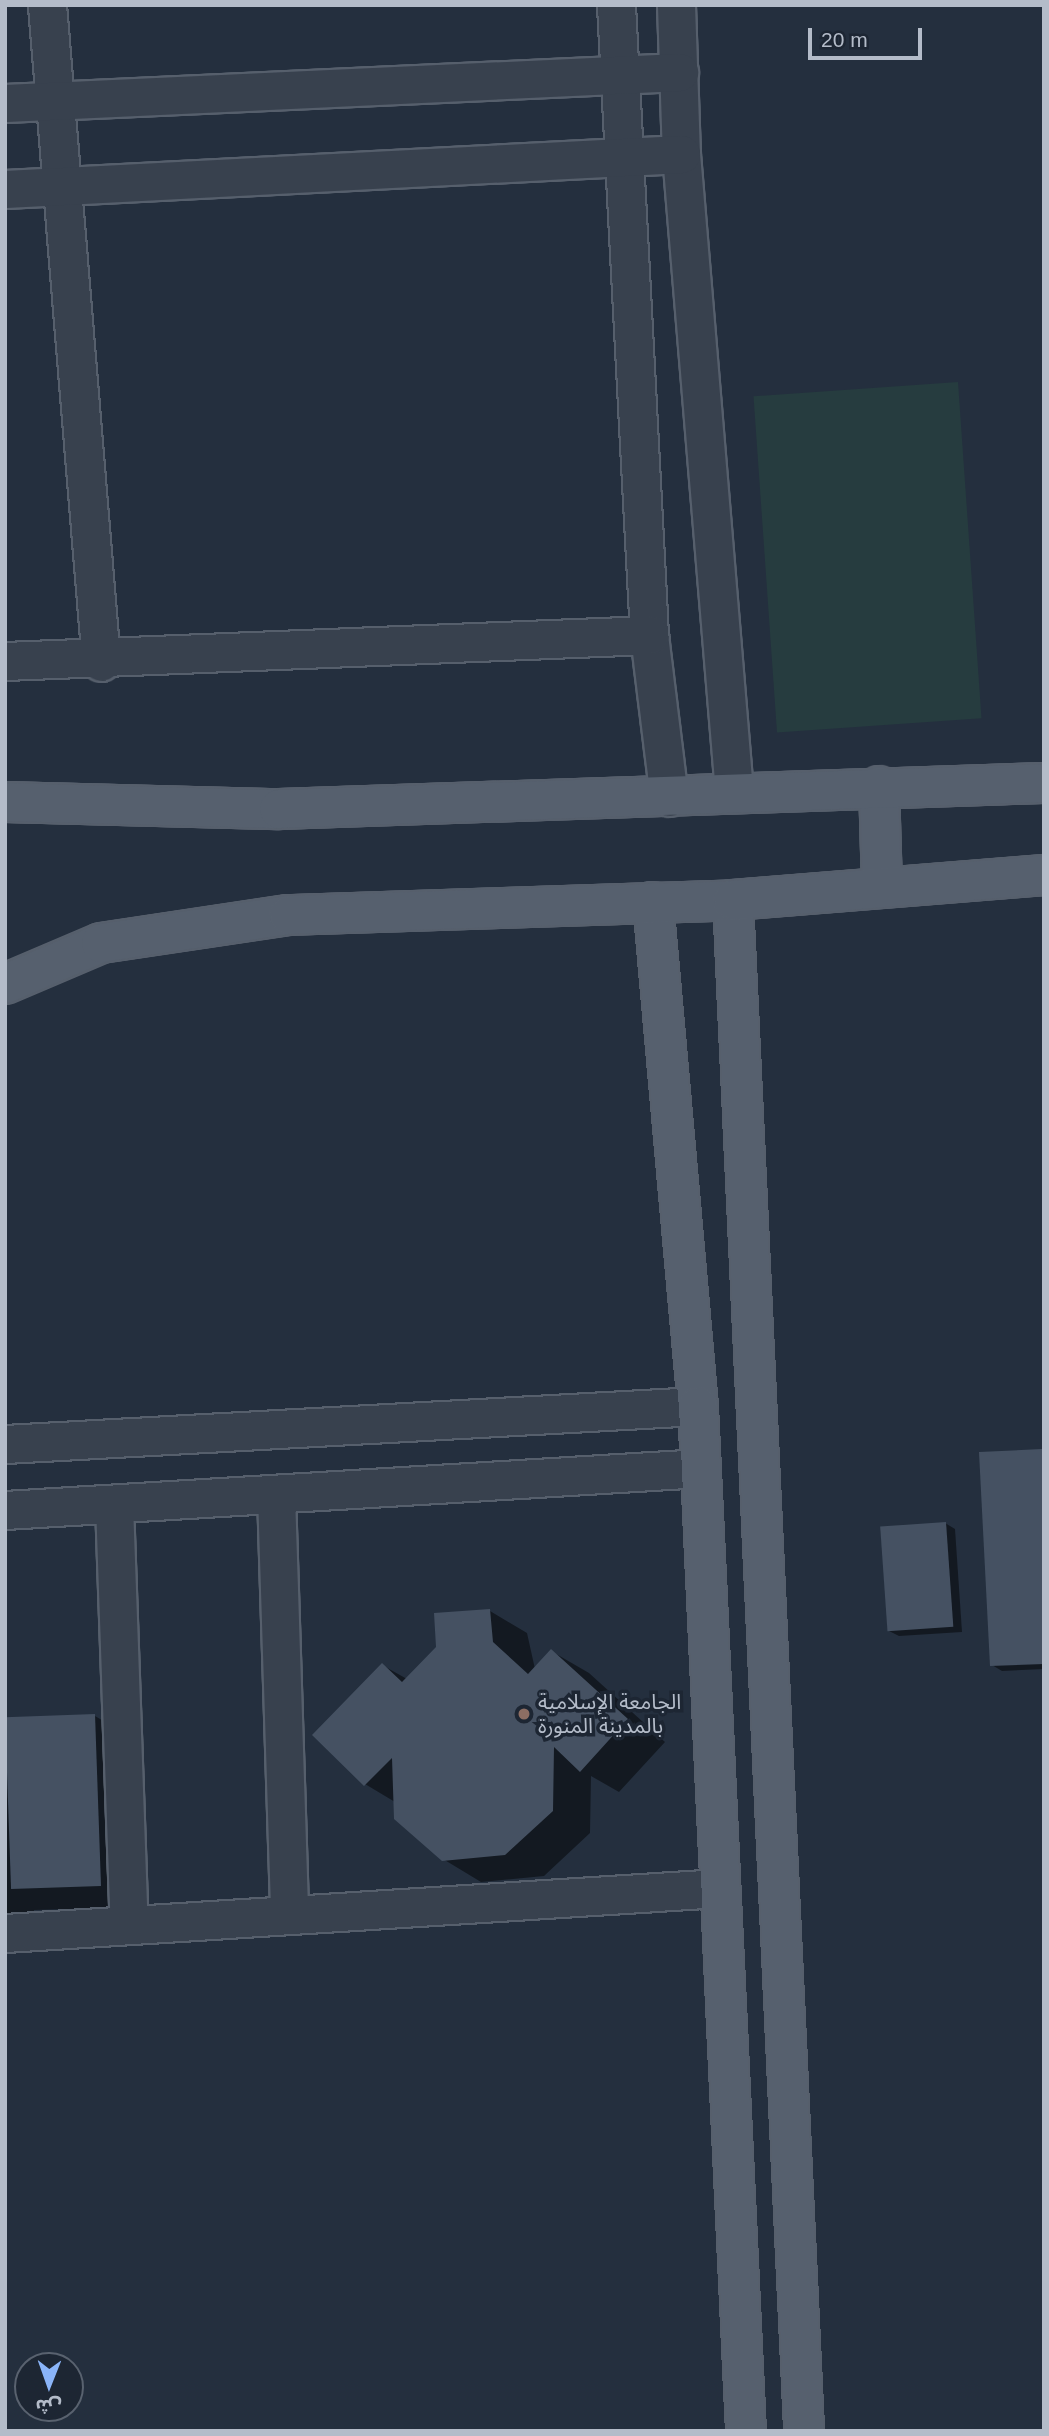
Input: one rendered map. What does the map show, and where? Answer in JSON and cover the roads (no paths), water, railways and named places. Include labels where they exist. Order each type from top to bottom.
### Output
[{"type":"main road","points":[[5,802],[279,808],[669,797],[879,786],[1044,783]]},
{"type":"main road","points":[[879,786],[882,887]]},
{"type":"main road","points":[[5,984],[101,943],[289,915],[733,901],[1044,875]]},
{"type":"main road","points":[[733,901],[804,2431]]},
{"type":"main road","points":[[653,902],[698,1406],[746,2431]]},
{"type":"street","points":[[47,5],[101,662]]},
{"type":"street","points":[[616,5],[649,635],[669,797]]},
{"type":"street","points":[[676,5],[681,154],[734,792]]},
{"type":"street","points":[[5,103],[679,72]]},
{"type":"street","points":[[5,189],[681,154]]},
{"type":"street","points":[[5,662],[101,662],[649,635]]},
{"type":"street","points":[[5,1444],[698,1406]]},
{"type":"street","points":[[5,1510],[701,1468]]},
{"type":"street","points":[[276,1494],[289,1914]]},
{"type":"street","points":[[114,1504],[129,1925]]},
{"type":"street","points":[[5,1933],[721,1888]]},
{"type":"place","name":"الجامعة الإسلامية بالمدينة المنورة","points":[[524,1714]]}]
